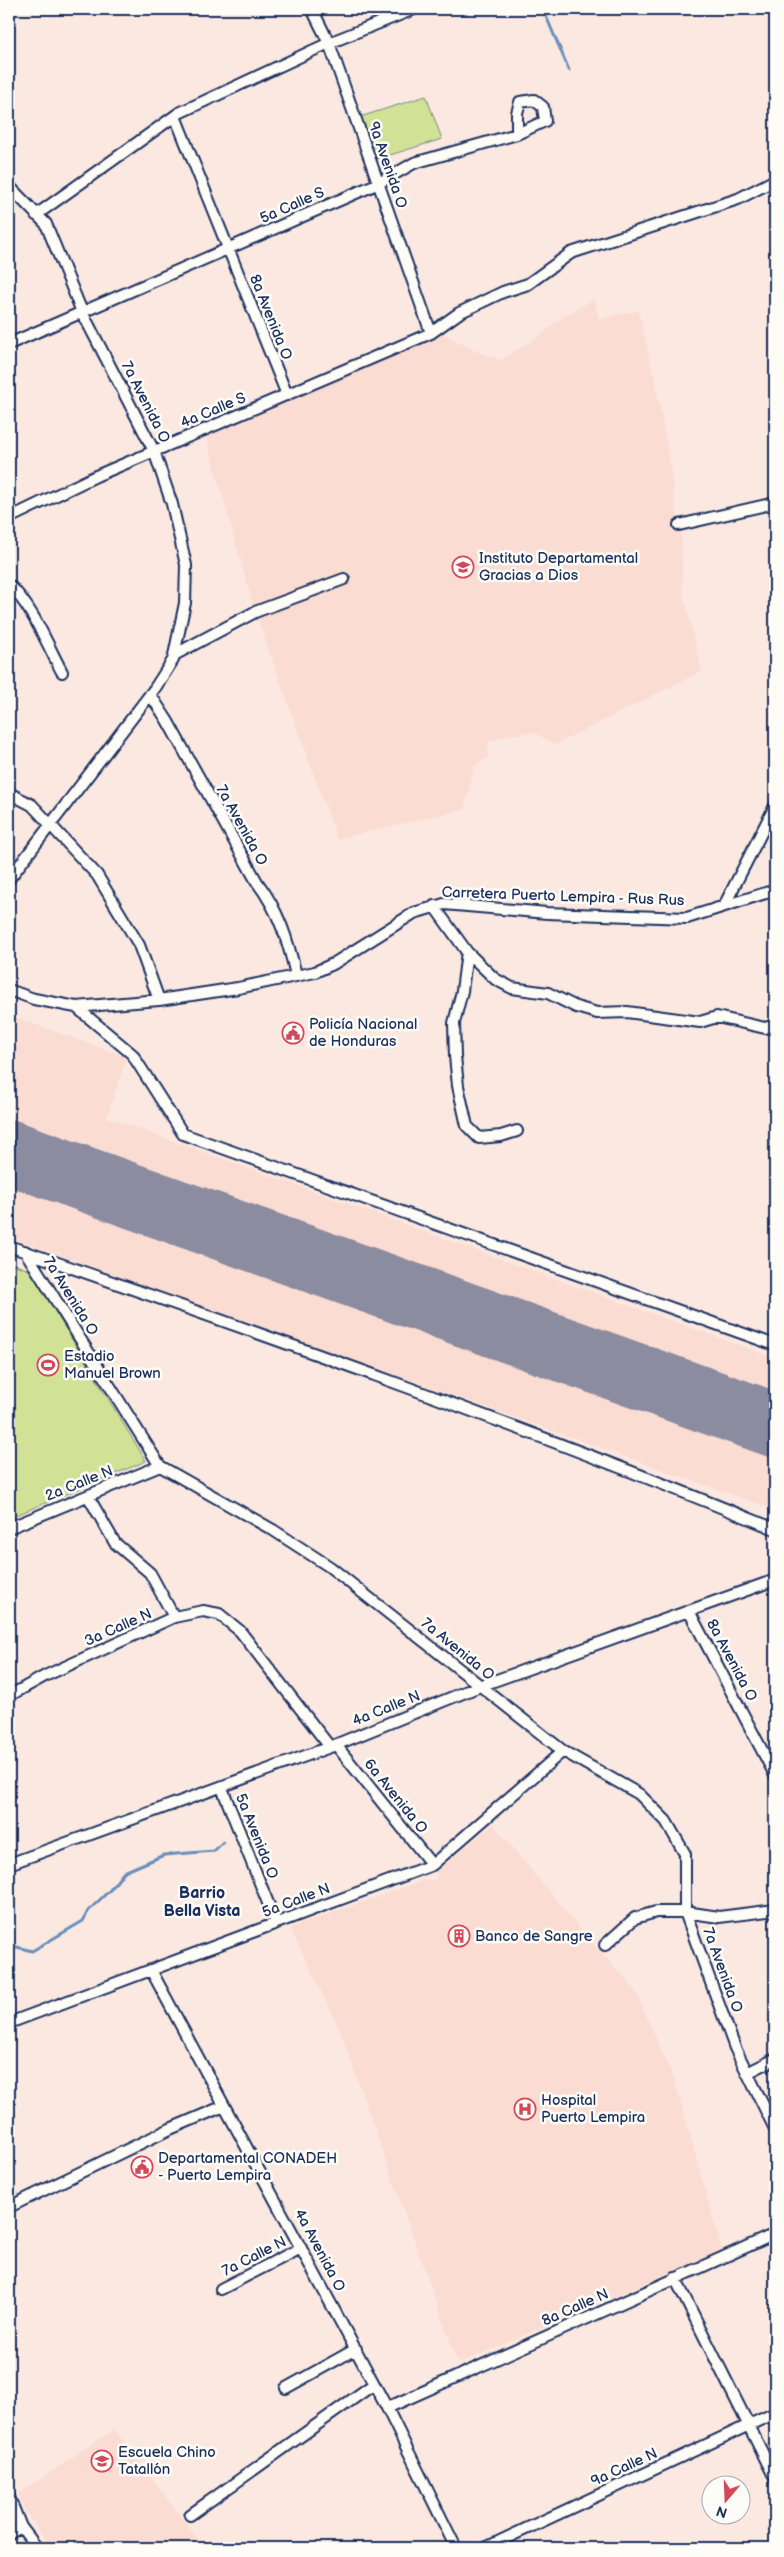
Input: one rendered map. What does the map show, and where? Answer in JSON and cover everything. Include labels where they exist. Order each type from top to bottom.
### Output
[{"type":"street","name":"9a Avenida O","points":[[312,9],[329,43],[430,333]]},
{"type":"street","points":[[36,215],[174,116],[329,43],[396,18],[414,9]]},
{"type":"street","name":"8a Avenida O","points":[[174,116],[287,395]]},
{"type":"street","name":"5a Calle S","points":[[9,344],[379,183],[414,163],[517,134]]},
{"type":"street","name":"4a Calle S","points":[[9,518],[96,476],[430,333],[459,313],[503,292],[528,284],[571,253],[738,199],[775,180]]},
{"type":"street","name":"7a Avenida O","points":[[9,186],[46,224],[82,312],[154,451],[172,504],[186,565],[185,603],[174,655]]},
{"type":"street","points":[[679,524],[775,503]]},
{"type":"street","points":[[9,879],[150,694],[174,655],[256,612],[344,579]]},
{"type":"street","points":[[9,586],[16,592],[31,616],[62,672]]},
{"type":"street","name":"7a Avenida O","points":[[150,694],[167,720],[258,882],[271,900],[288,937],[296,975]]},
{"type":"street","points":[[9,793],[32,805],[52,824],[97,875],[139,945],[159,1000]]},
{"type":"street","points":[[724,906],[775,806]]},
{"type":"street","name":"Carretera Puerto Lempira - Rus Rus","points":[[9,990],[34,999],[76,1007],[159,1000],[238,988],[316,972],[333,964],[414,913],[444,904],[547,913],[687,918],[775,890]]},
{"type":"street","points":[[434,906],[467,952],[495,979],[512,988],[548,993],[576,1007],[596,1013],[627,1012],[700,1022],[717,1017],[765,1028],[775,1025]]},
{"type":"street","points":[[467,952],[462,991],[454,1024],[458,1086],[467,1126],[479,1138],[501,1136],[516,1132]]},
{"type":"street","points":[[76,1007],[132,1054],[183,1134],[775,1345]]},
{"type":"street","points":[[9,1246],[507,1423],[626,1468],[775,1529]]},
{"type":"street","name":"7a Avenida O","points":[[25,1251],[160,1466],[273,1530],[330,1567],[563,1751],[639,1794],[666,1821],[685,1854],[686,1912],[735,2048],[775,2129]]},
{"type":"street","name":"2a Calle N","points":[[9,1528],[160,1466]]},
{"type":"street","points":[[88,1496],[115,1543],[150,1573],[174,1618]]},
{"type":"street","name":"4a Calle N","points":[[9,1864],[222,1788],[333,1746],[480,1686],[690,1613],[775,1580]]},
{"type":"street","name":"3a Calle N","points":[[9,1696],[45,1676],[174,1618],[203,1611],[219,1614],[240,1631]]},
{"type":"street","name":"8a Avenida O","points":[[690,1613],[775,1774]]},
{"type":"street","name":"6a Avenida O","points":[[240,1631],[432,1865]]},
{"type":"street","name":"5a Calle N","points":[[9,2024],[432,1865],[563,1751]]},
{"type":"street","name":"5a Avenida O","points":[[222,1788],[276,1923]]},
{"type":"street","points":[[605,1945],[635,1918],[656,1912],[686,1912],[718,1917],[775,1910]]},
{"type":"street","name":"4a Avenida O","points":[[151,1970],[356,2349],[456,2548]]},
{"type":"street","points":[[747,2072],[775,2059]]},
{"type":"street","points":[[9,2207],[152,2137],[224,2106]]},
{"type":"street","name":"8a Calle N","points":[[387,2408],[775,2234]]},
{"type":"street","name":"7a Calle N","points":[[221,2290],[301,2248]]},
{"type":"street","points":[[675,2278],[775,2478]]},
{"type":"street","points":[[286,2388],[356,2349]]},
{"type":"street","points":[[190,2515],[374,2384]]},
{"type":"street","name":"9a Calle N","points":[[485,2548],[775,2413]]},
{"type":"street","points":[[9,2497],[21,2527],[37,2548]]},
{"type":"street","points":[[9,2534],[21,2527]]},
{"type":"shaded area","name":"Instituto Departamental Gracias a Dios","points":[[594,299],[599,319],[638,310],[655,379],[671,468],[682,542],[683,592],[702,671],[555,745],[533,732],[504,736],[488,742],[488,758],[474,767],[465,809],[337,839],[255,612],[206,437],[434,329],[476,351],[500,360],[537,338],[567,314]]},
{"type":"shaded area","points":[[9,1015],[127,1057],[107,1117],[775,1358],[775,1510],[9,1237]]},
{"type":"shaded area","name":"Hospital Puerto Lempira","points":[[493,1824],[591,1942],[634,1988],[675,2081],[722,2250],[458,2364],[339,2028],[290,1928],[424,1880],[436,1880],[436,1872]]},
{"type":"shaded area","name":"Escuela Chino Tatallón","points":[[114,2429],[205,2548],[52,2548],[25,2512],[18,2494]]},
{"type":"green space","points":[[426,96],[442,139],[377,159],[360,117]]},
{"type":"green space","name":"Estadio Manuel Brown","points":[[9,1263],[30,1270],[146,1461],[9,1518]]},
{"type":"waterway","points":[[543,9],[569,70]]},
{"type":"waterway","points":[[9,1945],[32,1951],[83,1921],[88,1911],[110,1890],[124,1872],[164,1855],[214,1851],[223,1842]]},
{"type":"runway","points":[[9,1152],[775,1425]]},
{"type":"place","name":"Instituto Departamental Gracias a Dios","points":[[463,567]]},
{"type":"place","name":"Policía Nacional de Honduras","points":[[293,1033]]},
{"type":"place","name":"Estadio Manuel Brown","points":[[48,1365]]},
{"type":"place","name":"Banco de Sangre","points":[[459,1936]]},
{"type":"place","name":"Hospital Puerto Lempira","points":[[525,2109]]},
{"type":"place","name":"Departamental CONADEH - Puerto Lempira","points":[[142,2167]]},
{"type":"place","name":"Escuela Chino Tatallón","points":[[102,2461]]},
{"type":"district","name":"Barrio Bella Vista","points":[[202,1901]]}]
